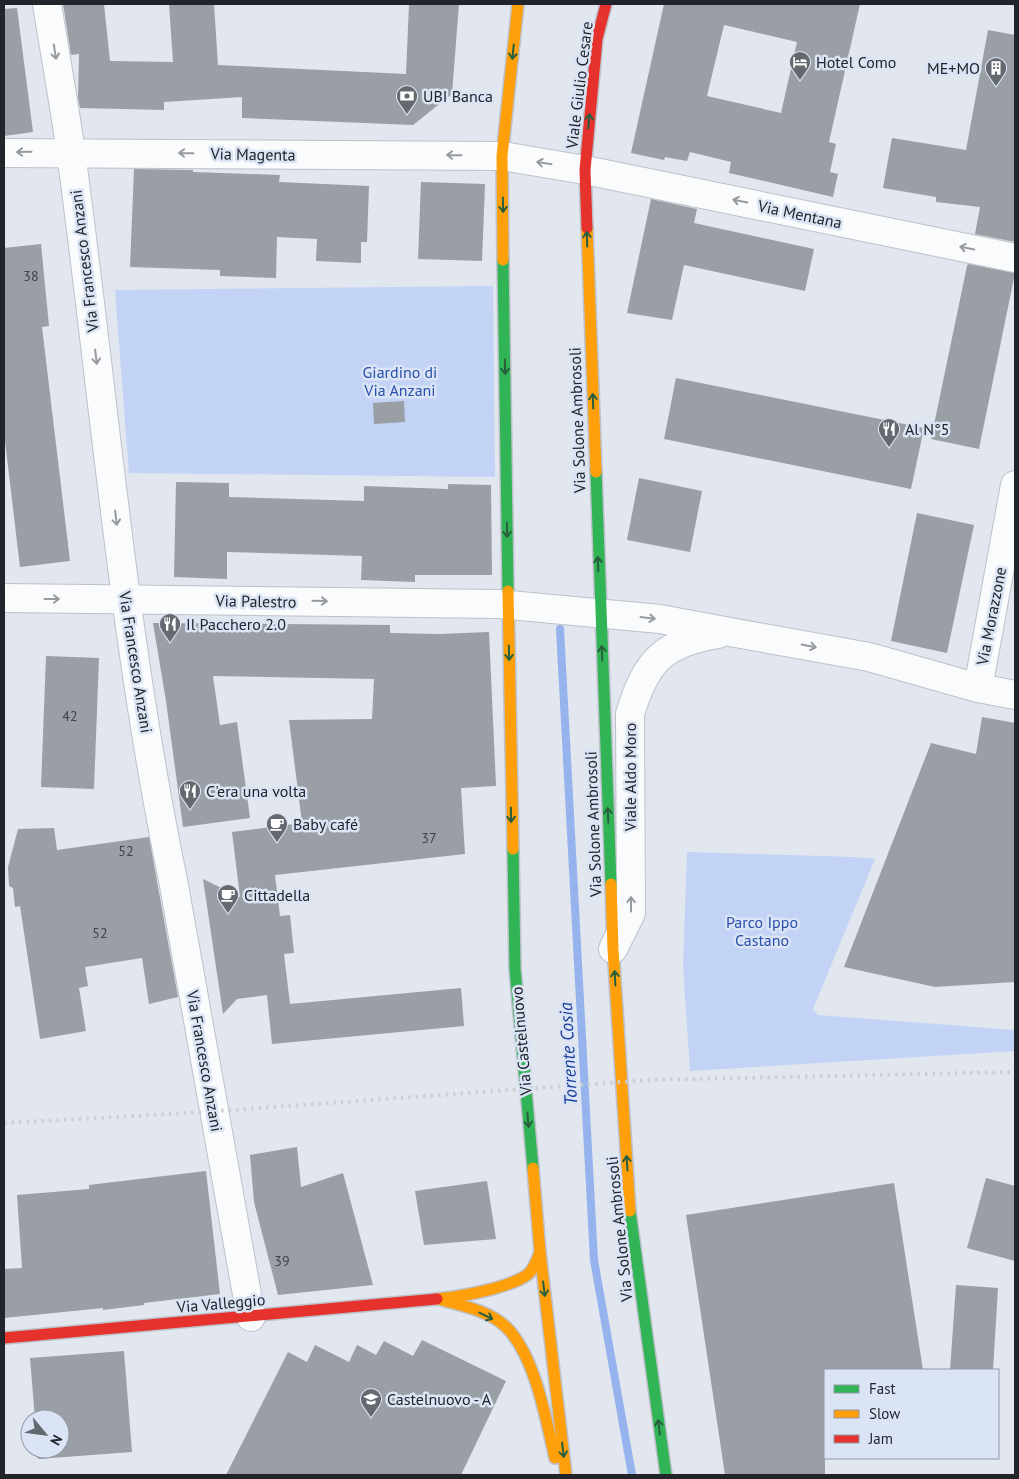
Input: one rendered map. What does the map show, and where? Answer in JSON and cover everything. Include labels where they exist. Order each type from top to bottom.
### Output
[{"type":"main road","points":[[518,4],[502,156],[519,605]]},
{"type":"main road","name":"Viale Giulio Cesare","points":[[585,170],[597,39],[606,4]]},
{"type":"main road","name":"Via Solone Ambrosoli","points":[[585,170],[589,612],[614,949],[630,1212],[666,1475]]},
{"type":"main road","name":"Via Castelnuovo","points":[[519,605],[515,985],[540,1252],[566,1475]]},
{"type":"main road","name":"Via Valleggio","points":[[4,1338],[440,1299],[496,1287],[525,1277],[532,1270],[540,1252]]},
{"type":"main road","name":"Via Valleggio","points":[[440,1299],[486,1315],[506,1326],[518,1341],[539,1393],[559,1475]]},
{"type":"street","name":"Via Francesco Anzani","points":[[47,4],[70,152],[126,599],[161,821],[251,1316]]},
{"type":"street","name":"Via Magenta","points":[[4,153],[502,156]]},
{"type":"street","points":[[502,156],[585,170]]},
{"type":"street","name":"Via Mentana","points":[[585,170],[1015,258]]},
{"type":"street","name":"Via Morazzone","points":[[978,688],[1015,485]]},
{"type":"street","name":"Via Palestro","points":[[4,598],[519,605],[589,612]]},
{"type":"street","name":"Viale Aldo Moro","points":[[589,612],[660,619],[869,658],[978,688],[1015,696]]},
{"type":"street","name":"Viale Aldo Moro","points":[[614,949],[631,913],[630,714],[636,692],[643,677],[666,651],[697,637],[730,632]]},
{"type":"green space","name":"Giardino di Via Anzani","points":[[493,286],[495,477],[129,473],[115,290]]},
{"type":"green space","name":"Parco Ippo Castano","points":[[687,852],[875,859],[813,1009],[818,1015],[1015,1030],[1015,1051],[690,1071],[683,966]]},
{"type":"building","points":[[63,4],[104,4],[110,61],[173,62],[169,4],[214,4],[218,65],[406,74],[409,4],[459,4],[452,94],[413,125],[242,118],[242,97],[164,102],[164,110],[80,108],[78,98],[79,54],[71,55]]},
{"type":"building","points":[[664,4],[860,4],[829,142],[836,144],[830,172],[838,174],[833,197],[729,173],[731,162],[690,152],[687,161],[665,157],[664,160],[631,153]],"holes":[[[724,25],[797,42],[781,113],[707,96]]]},
{"type":"building","points":[[17,8],[33,132],[4,136],[4,9]]},
{"type":"building","name":"ME+MO","points":[[988,30],[1015,35],[1015,242],[975,234],[980,207],[936,202],[936,197],[883,188],[892,138],[966,150]]},
{"type":"building","points":[[134,169],[280,175],[279,182],[369,186],[367,242],[361,242],[361,263],[316,261],[317,239],[277,237],[276,278],[220,276],[220,270],[130,267]]},
{"type":"building","points":[[421,182],[485,184],[482,261],[418,259]]},
{"type":"building","points":[[651,199],[697,209],[694,223],[814,249],[805,291],[684,265],[672,320],[627,313]]},
{"type":"building","points":[[41,244],[49,326],[42,327],[70,561],[20,567],[4,433],[4,248]]},
{"type":"building","points":[[968,264],[1015,273],[979,449],[931,439]]},
{"type":"building","points":[[676,378],[924,428],[911,489],[664,439]]},
{"type":"building","points":[[404,401],[405,422],[374,424],[373,403]]},
{"type":"building","points":[[639,478],[702,491],[690,552],[627,540]]},
{"type":"building","points":[[176,482],[229,483],[229,497],[364,501],[364,486],[448,489],[448,484],[491,485],[492,575],[415,575],[415,582],[361,580],[362,556],[227,552],[227,579],[174,577]]},
{"type":"building","points":[[917,513],[974,525],[947,653],[891,641]]},
{"type":"building","points":[[153,623],[390,625],[390,633],[489,632],[496,786],[461,788],[465,854],[275,875],[280,916],[290,915],[294,953],[284,954],[290,1004],[461,988],[464,1026],[272,1044],[267,995],[237,999],[223,1014],[203,879],[240,897],[232,832],[302,823],[289,720],[372,719],[374,679],[213,676],[220,725],[237,722],[250,818],[183,827],[166,701]]},
{"type":"building","points":[[46,656],[99,658],[94,789],[41,787]]},
{"type":"building","points":[[982,717],[1015,723],[1015,982],[935,987],[844,967],[931,743],[976,754]]},
{"type":"building","points":[[54,828],[57,850],[149,837],[178,997],[149,1004],[142,958],[85,967],[88,986],[79,988],[86,1031],[40,1039],[20,906],[15,907],[13,888],[9,886],[8,867],[18,829]]},
{"type":"building","points":[[297,1147],[301,1187],[343,1173],[373,1285],[278,1295],[254,1202],[250,1155]]},
{"type":"building","points":[[206,1171],[220,1294],[103,1310],[103,1308],[4,1318],[4,1269],[22,1268],[17,1195],[89,1189],[89,1185]]},
{"type":"building","points":[[986,1178],[1015,1186],[1015,1261],[967,1248]]},
{"type":"building","points":[[487,1181],[496,1239],[424,1245],[415,1191]]},
{"type":"building","points":[[894,1183],[923,1369],[824,1369],[825,1475],[725,1475],[686,1215]]},
{"type":"building","points":[[956,1285],[998,1288],[993,1369],[950,1369]]},
{"type":"building","name":"Castelnuovo - A","points":[[422,1340],[506,1381],[461,1475],[226,1475],[288,1352],[307,1362],[315,1345],[349,1362],[357,1345],[376,1355],[384,1341],[413,1356]]},
{"type":"building","points":[[124,1351],[132,1452],[70,1457],[70,1409],[34,1409],[30,1358]]},
{"type":"waterway","name":"Torrente Cosia","points":[[560,629],[594,1260],[632,1475]]},
{"type":"railway","points":[[4,1123],[190,1113],[650,1080],[1015,1072]]},
{"type":"traffic: fast","points":[[503,260],[508,591]]},
{"type":"traffic: fast","points":[[596,472],[611,884]]},
{"type":"traffic: fast","points":[[513,849],[515,969],[533,1168]]},
{"type":"traffic: fast","points":[[630,1211],[666,1475]]},
{"type":"traffic: slow","points":[[503,260],[502,156],[518,4]]},
{"type":"traffic: slow","points":[[587,228],[596,472]]},
{"type":"traffic: slow","points":[[508,591],[513,849]]},
{"type":"traffic: slow","points":[[611,884],[613,949],[630,1211]]},
{"type":"traffic: slow","points":[[533,1168],[540,1252],[566,1475]]},
{"type":"traffic: slow","points":[[437,1299],[483,1291],[519,1280],[532,1270],[540,1252]]},
{"type":"traffic: slow","points":[[442,1300],[491,1316],[505,1326],[515,1338],[532,1370],[555,1458]]},
{"type":"traffic: jam","points":[[587,228],[585,170],[597,39],[606,4]]},
{"type":"traffic: jam","points":[[4,1338],[437,1299]]},
{"type":"place","name":"Hotel Como","points":[[800,81]]},
{"type":"place","name":"ME+MO","points":[[996,87]]},
{"type":"place","name":"UBI Banca","points":[[407,115]]},
{"type":"place","name":"Al N°5","points":[[889,448]]},
{"type":"place","name":"Il Pacchero 2.0","points":[[170,643]]},
{"type":"place","name":"C'era una volta","points":[[190,810]]},
{"type":"place","name":"Baby café","points":[[277,843]]},
{"type":"place","name":"Cittadella","points":[[228,914]]},
{"type":"place","name":"Castelnuovo - A","points":[[371,1418]]}]
